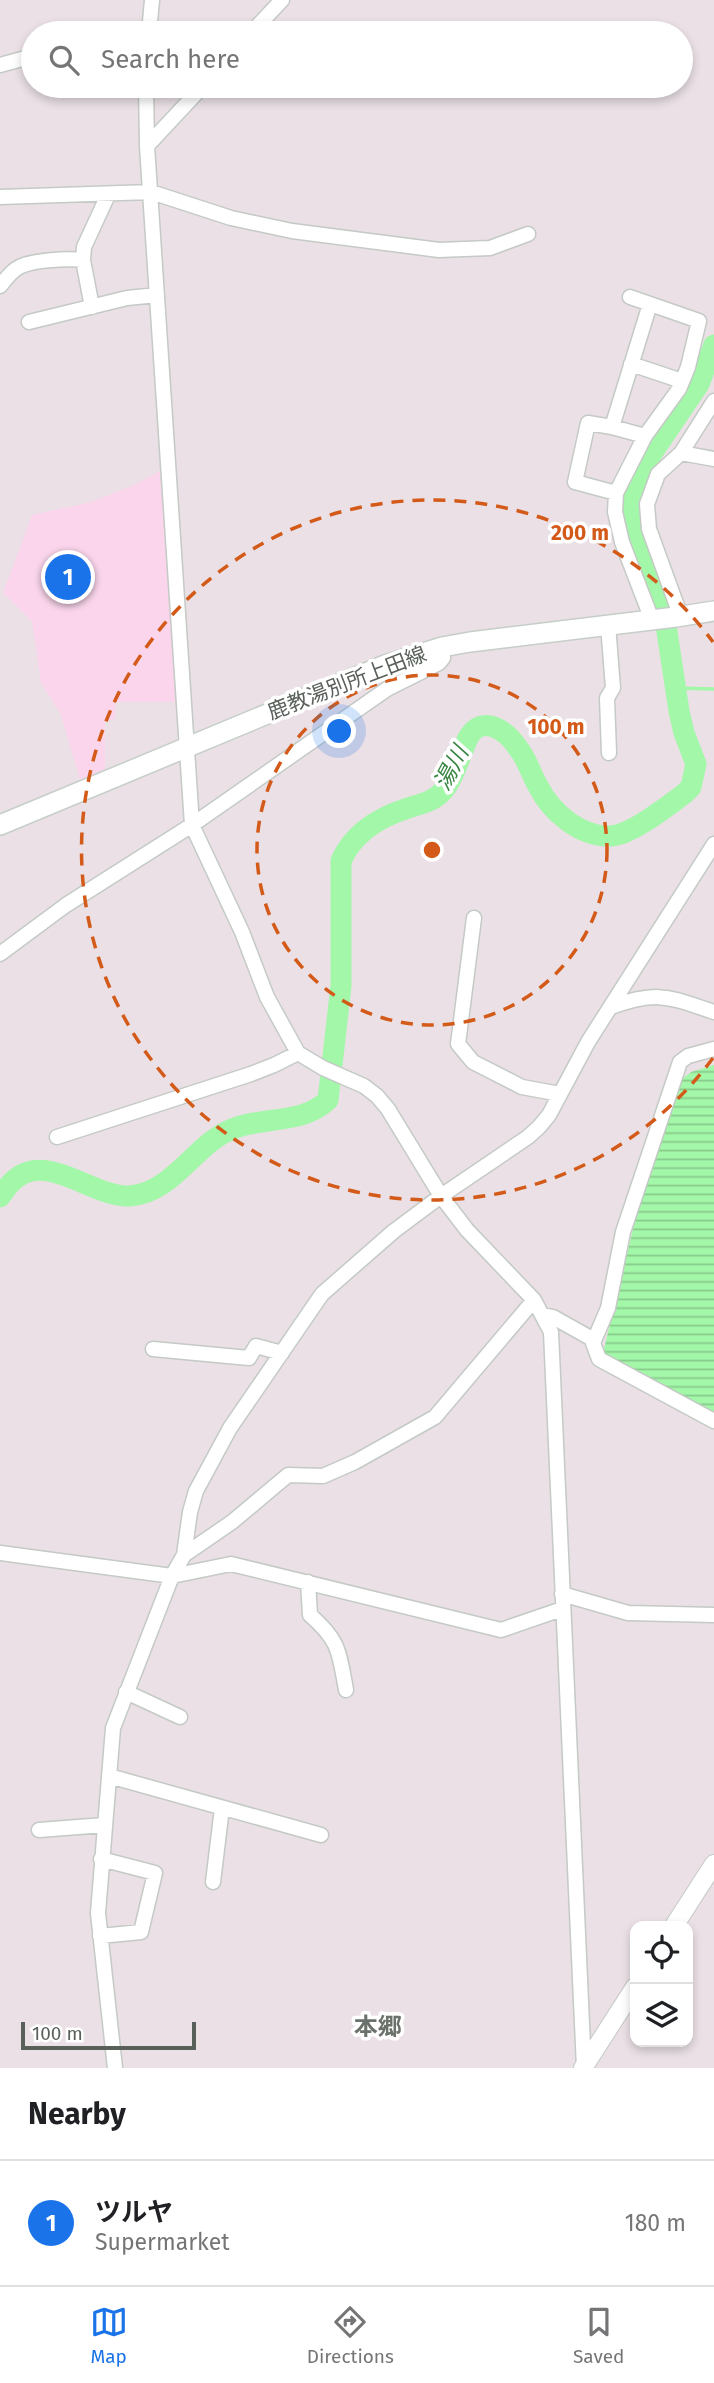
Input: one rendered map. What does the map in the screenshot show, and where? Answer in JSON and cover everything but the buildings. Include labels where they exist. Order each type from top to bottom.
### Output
[{"type":"main road","name":"鹿教湯別所上田線","points":[[0,825],[384,665],[442,647],[714,611]]},
{"type":"street","points":[[150,21],[152,0]]},
{"type":"street","points":[[262,21],[280,1]]},
{"type":"street","points":[[0,65],[21,59]]},
{"type":"street","points":[[146,98],[147,146],[192,825],[242,932],[267,997],[298,1053],[323,1068],[364,1086],[377,1096],[441,1196],[475,1238],[534,1300],[551,1332],[584,2068]]},
{"type":"street","points":[[147,146],[192,98]]},
{"type":"street","points":[[0,197],[151,192],[231,218],[292,231],[439,250],[490,248],[528,234]]},
{"type":"street","points":[[92,307],[83,260],[84,247],[108,195]]},
{"type":"street","points":[[0,286],[17,268],[28,264],[71,258],[83,260]]},
{"type":"street","points":[[29,322],[127,298],[157,295]]},
{"type":"street","points":[[630,297],[699,321],[688,367],[679,389],[645,436],[616,493],[615,512],[622,542],[654,620]]},
{"type":"street","points":[[612,427],[650,304]]},
{"type":"street","points":[[631,363],[682,381]]},
{"type":"street","points":[[679,617],[649,528],[648,504],[658,474],[681,453],[714,401]]},
{"type":"street","points":[[616,493],[575,482],[588,423],[645,436]]},
{"type":"street","points":[[681,453],[714,459]]},
{"type":"street","points":[[608,625],[613,688],[607,698],[609,753]]},
{"type":"street","points":[[0,954],[66,905],[192,825],[387,689],[439,663],[443,658],[442,647]]},
{"type":"street","points":[[115,2068],[99,1913],[101,1858],[113,1728],[172,1576],[184,1555],[196,1491],[230,1428],[322,1294],[394,1231],[528,1137],[549,1115],[587,1042],[714,844]]},
{"type":"street","points":[[474,918],[458,1044],[473,1062],[522,1087],[560,1094]]},
{"type":"street","points":[[611,1007],[639,997],[665,996],[714,1012]]},
{"type":"street","points":[[714,1049],[688,1056],[680,1062],[627,1218],[608,1308],[594,1340],[599,1359],[714,1421]]},
{"type":"street","points":[[57,1137],[274,1066],[298,1053]]},
{"type":"street","points":[[184,1555],[232,1521],[288,1475],[323,1476],[355,1462],[435,1417],[534,1300]]},
{"type":"street","points":[[543,1315],[553,1317],[594,1340]]},
{"type":"street","points":[[153,1349],[249,1358],[256,1346],[282,1353]]},
{"type":"street","points":[[0,1553],[172,1576],[231,1564],[501,1630],[562,1609]]},
{"type":"street","points":[[308,1582],[310,1615],[328,1631],[339,1651],[346,1690]]},
{"type":"street","points":[[562,1594],[628,1613],[714,1615]]},
{"type":"street","points":[[126,1692],[180,1717]]},
{"type":"street","points":[[109,1776],[321,1835]]},
{"type":"street","points":[[213,1882],[222,1808]]},
{"type":"street","points":[[39,1830],[104,1825]]},
{"type":"street","points":[[100,1936],[141,1932],[155,1872],[101,1858]]},
{"type":"street","points":[[677,1921],[714,1864]]},
{"type":"street","points":[[584,2068],[630,1995]]},
{"type":"shaded area","points":[[162,470],[177,702],[115,702],[115,719],[105,721],[105,769],[80,780],[61,715],[41,683],[32,622],[3,593],[32,515],[91,502],[132,486]]},
{"type":"shaded area","points":[[714,1065],[714,1414],[603,1353],[651,1155],[681,1080],[691,1072]]},
{"type":"waterway","name":"湯川","points":[[0,1197],[18,1177],[31,1171],[58,1173],[116,1195],[145,1193],[159,1186],[206,1145],[232,1129],[294,1117],[318,1108],[328,1100],[341,986],[341,861],[353,842],[368,827],[430,800],[442,792],[453,774],[468,738],[480,726],[494,727],[507,735],[521,752],[551,805],[568,821],[588,832],[618,835],[658,813],[691,787],[696,764],[679,711],[664,612],[634,533],[632,501],[642,468],[699,384],[714,345]]},
{"type":"waterway","points":[[675,688],[714,689]]},
{"type":"place","name":"ツルヤ","points":[[68,577]]},
{"type":"district","name":"本郷","points":[[378,2027]]}]
